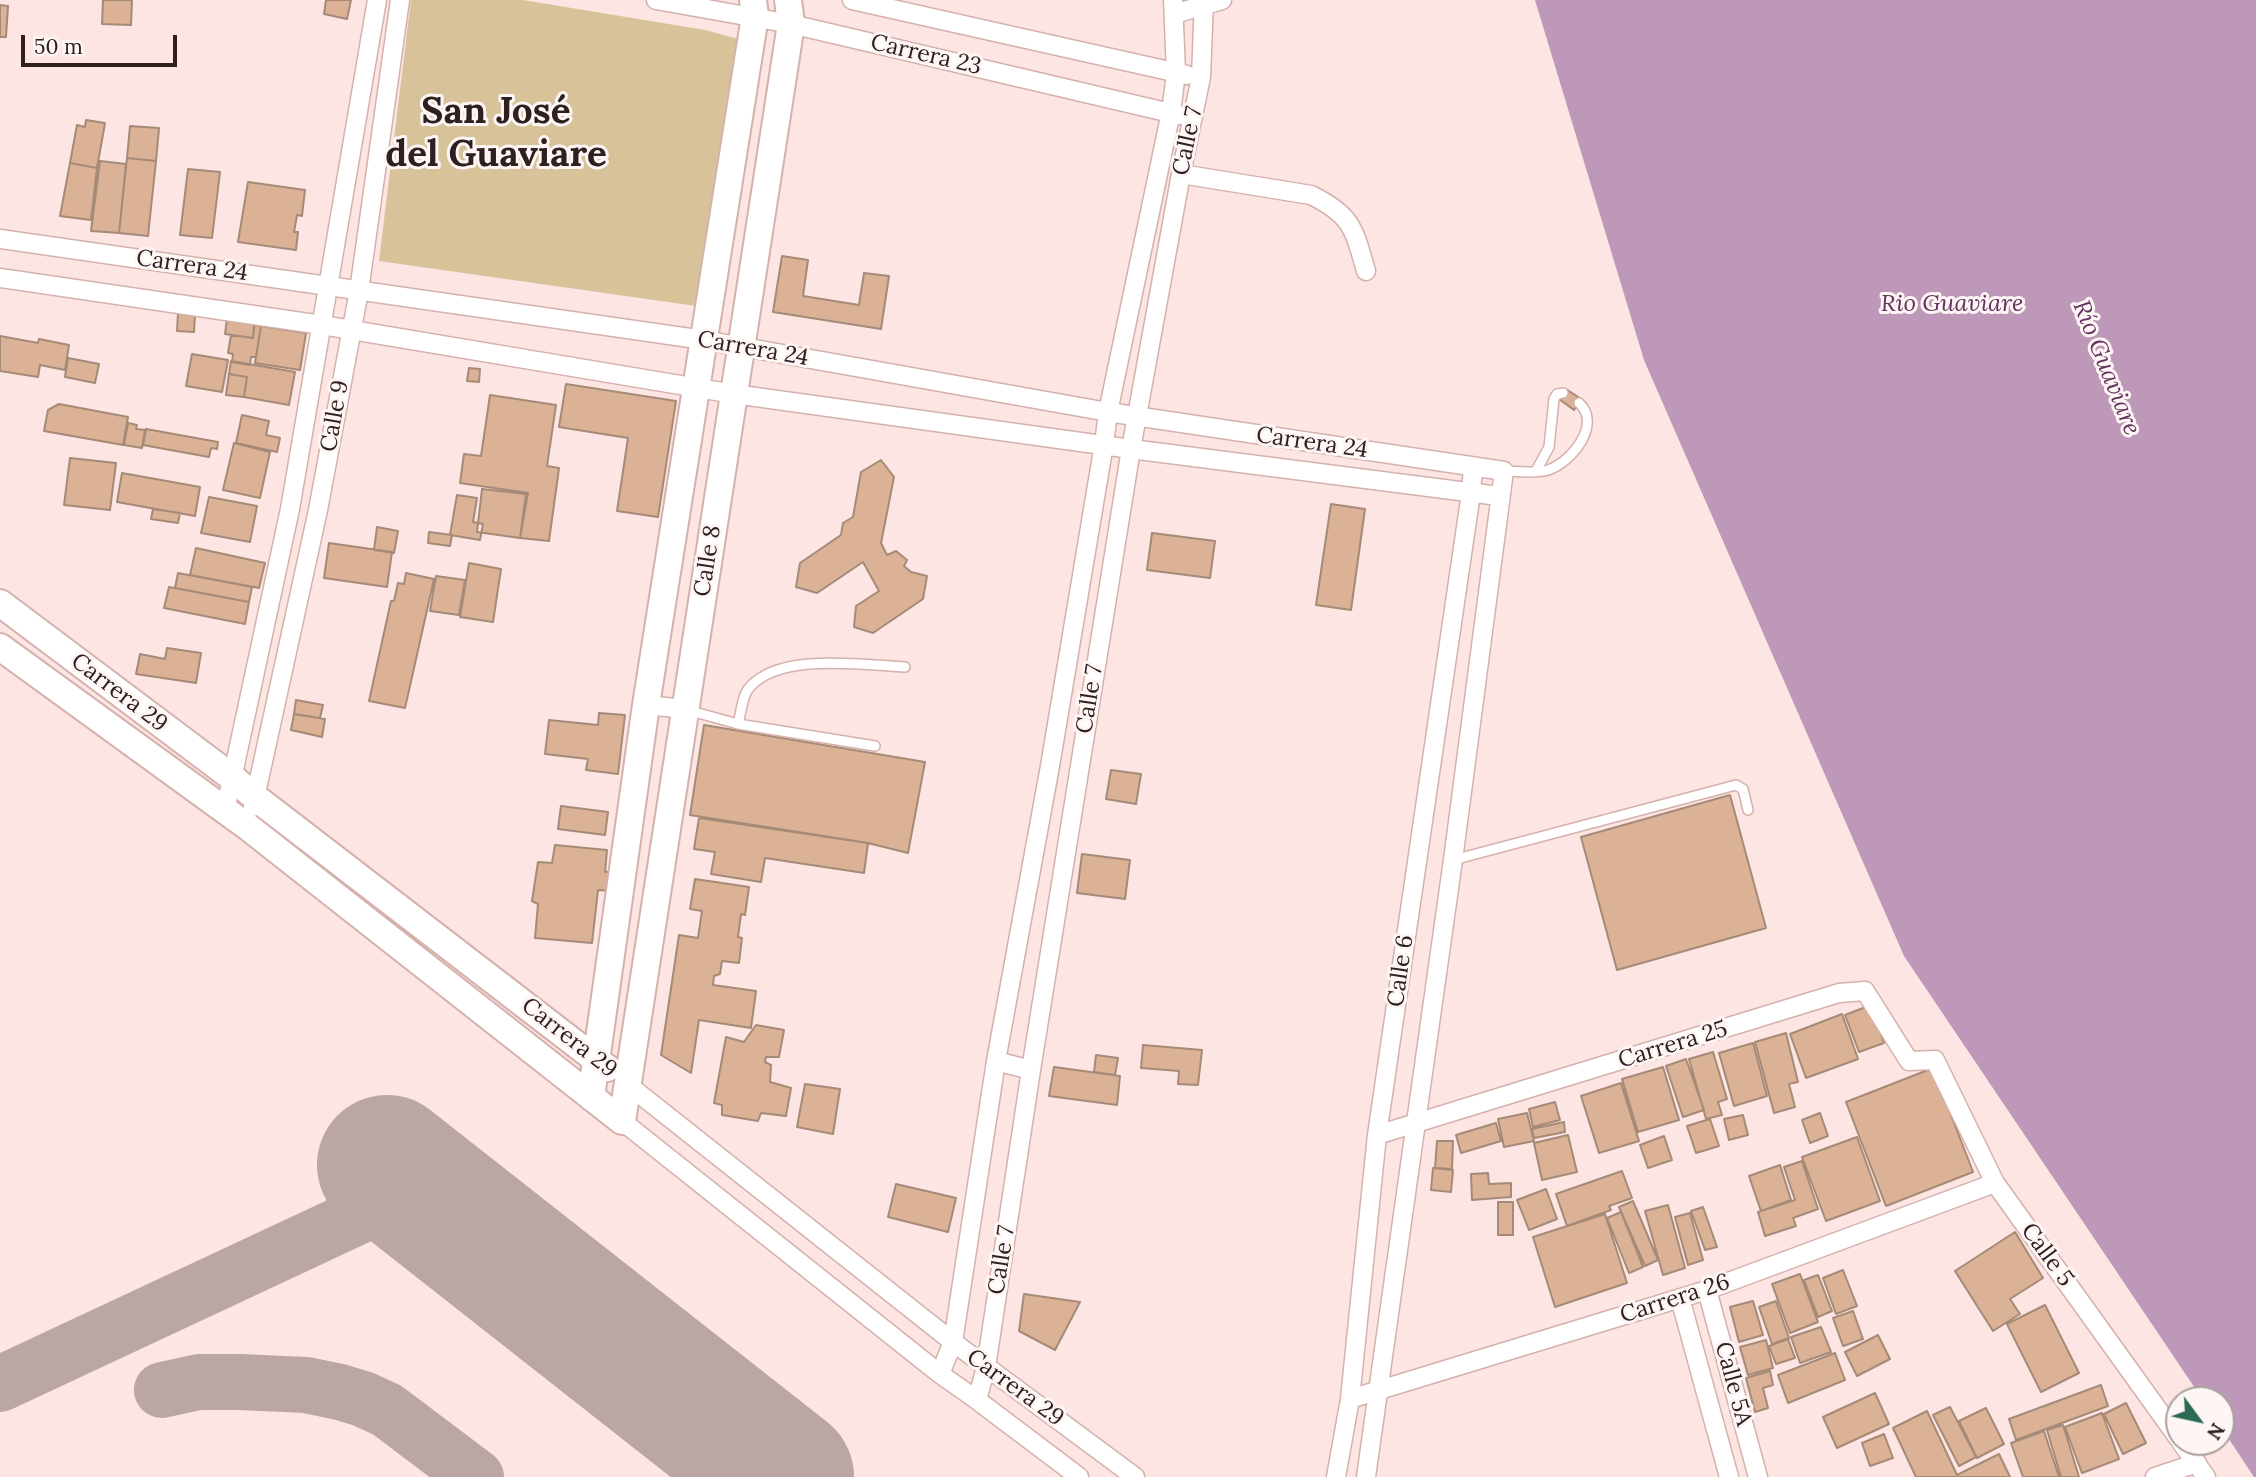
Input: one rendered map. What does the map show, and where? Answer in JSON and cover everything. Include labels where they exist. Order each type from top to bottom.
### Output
[{"type":"main road","name":"Calle 8","points":[[591,1097],[646,705],[754,8]]},
{"type":"main road","name":"Calle 8","points":[[622,1121],[790,12]]},
{"type":"main road","name":"Carrera 29","points":[[0,603],[233,778],[627,1084]]},
{"type":"main road","name":"Carrera 29","points":[[0,647],[248,827],[622,1121]]},
{"type":"street","name":"Calle 9","points":[[225,811],[290,509],[377,0]]},
{"type":"street","name":"Calle 9","points":[[248,827],[318,510],[359,290],[400,0]]},
{"type":"street","name":"Carrera 23","points":[[656,0],[790,12],[1193,119]]},
{"type":"street","name":"Carrera 23","points":[[852,0],[1201,77]]},
{"type":"street","points":[[1173,7],[1222,0]]},
{"type":"street","name":"Calle 7","points":[[977,1399],[986,1367],[1131,449],[1201,77],[1204,3]]},
{"type":"street","name":"Calle 7","points":[[940,1374],[953,1342],[996,1061],[1050,766],[1108,412],[1171,113],[1176,73],[1173,7]]},
{"type":"street","points":[[1181,174],[1311,195],[1337,209],[1348,222],[1356,236],[1366,271]]},
{"type":"street","name":"Carrera 24","points":[[0,239],[704,340],[1138,417],[1504,471]]},
{"type":"street","name":"Carrera 24","points":[[0,278],[321,325],[734,394],[1499,496]]},
{"type":"street","name":"Calle 6","points":[[1336,1477],[1350,1399],[1377,1135],[1473,467]]},
{"type":"street","name":"Calle 6","points":[[1366,1477],[1453,860],[1504,471]]},
{"type":"street","points":[[290,509],[318,510]]},
{"type":"street","points":[[646,705],[685,709]]},
{"type":"street","points":[[1050,766],[1079,772]]},
{"type":"street","name":"Carrera 25","points":[[1377,1135],[1839,993],[1865,991],[1909,1061],[1935,1060]]},
{"type":"street","name":"Calle 5","points":[[1935,1060],[1995,1183],[2165,1419]]},
{"type":"street","points":[[996,1061],[1031,1070]]},
{"type":"street","name":"Carrera 29","points":[[627,1084],[953,1342],[1135,1477]]},
{"type":"street","name":"Carrera 29","points":[[622,1121],[940,1374],[1079,1477]]},
{"type":"street","name":"Carrera 26","points":[[1350,1399],[1707,1290],[1995,1183]]},
{"type":"street","name":"Calle 5A","points":[[1707,1290],[1758,1477]]},
{"type":"street","name":"Calle 5A","points":[[1680,1298],[1729,1477]]},
{"type":"street","points":[[2155,1477],[2201,1470]]},
{"type":"lane","points":[[1536,471],[1549,447],[1554,399],[1556,394],[1563,393]]},
{"type":"lane","points":[[1504,471],[1548,470],[1569,457],[1579,444],[1588,421],[1586,411],[1578,402]]},
{"type":"lane","points":[[738,724],[747,689],[764,677],[789,666],[808,662],[905,667]]},
{"type":"lane","points":[[685,709],[738,724],[874,746]]},
{"type":"lane","points":[[1453,860],[1736,785],[1744,789],[1748,810]]},
{"type":"shaded area","points":[[411,0],[523,0],[705,30],[742,40],[696,306],[379,261]]},
{"type":"water","name":"Rio Guaviare","points":[[1535,0],[2256,0],[2256,1477],[2235,1448],[2235,1386],[2194,1386],[1904,956],[1644,360]]},
{"type":"building","points":[[103,0],[132,0],[131,25],[102,24]]},
{"type":"building","points":[[326,0],[351,0],[347,19],[324,14]]},
{"type":"building","points":[[0,5],[8,6],[6,37],[0,37]]},
{"type":"building","points":[[86,120],[105,123],[97,168],[70,163],[77,125],[85,127]]},
{"type":"building","points":[[130,126],[159,128],[156,161],[127,158]]},
{"type":"building","points":[[127,158],[156,161],[148,236],[119,233]]},
{"type":"building","points":[[100,161],[126,164],[119,233],[91,231]]},
{"type":"building","points":[[70,163],[97,168],[91,220],[60,216]]},
{"type":"building","points":[[188,169],[220,172],[212,238],[180,235]]},
{"type":"building","points":[[248,182],[305,190],[302,216],[297,215],[294,232],[298,232],[296,250],[238,242]]},
{"type":"building","points":[[782,256],[808,260],[803,296],[859,305],[864,273],[889,276],[881,329],[773,312]]},
{"type":"building","points":[[178,313],[195,315],[194,332],[177,331]]},
{"type":"building","points":[[227,318],[255,321],[253,338],[225,334]]},
{"type":"building","points":[[254,325],[261,326],[256,357],[251,357],[250,365],[232,362],[233,354],[228,353],[231,335],[253,338]]},
{"type":"building","points":[[261,326],[306,333],[300,370],[255,363]]},
{"type":"building","points":[[0,336],[69,345],[65,370],[40,365],[38,377],[0,371]]},
{"type":"building","points":[[192,354],[228,360],[222,392],[186,386]]},
{"type":"building","points":[[68,358],[99,364],[95,383],[65,377]]},
{"type":"building","points":[[231,361],[295,372],[289,405],[244,397],[247,377],[229,374]]},
{"type":"building","points":[[469,368],[480,369],[479,382],[467,381]]},
{"type":"building","points":[[229,374],[247,377],[244,397],[226,395]]},
{"type":"building","points":[[566,384],[676,401],[658,517],[617,511],[628,438],[559,427]]},
{"type":"building","points":[[1566,389],[1581,399],[1574,410],[1559,399]]},
{"type":"building","points":[[490,395],[556,405],[547,466],[559,468],[549,541],[520,538],[528,493],[460,483],[464,454],[481,456]]},
{"type":"building","points":[[59,404],[128,417],[123,445],[44,431],[48,410]]},
{"type":"building","points":[[242,415],[269,421],[266,435],[280,438],[277,452],[236,443]]},
{"type":"building","points":[[128,423],[137,425],[136,429],[145,430],[142,448],[124,445]]},
{"type":"building","points":[[146,429],[218,442],[217,449],[211,448],[209,457],[143,445]]},
{"type":"building","points":[[234,443],[270,452],[260,498],[223,490]]},
{"type":"building","points":[[70,458],[116,463],[110,510],[64,505]]},
{"type":"building","points":[[881,460],[894,477],[881,543],[887,555],[896,551],[907,560],[904,566],[911,572],[927,576],[923,599],[873,633],[854,627],[856,606],[879,591],[863,562],[817,593],[796,587],[800,563],[841,535],[843,523],[853,517],[861,472]]},
{"type":"building","points":[[122,473],[200,487],[195,516],[117,502]]},
{"type":"building","points":[[482,489],[526,494],[520,538],[477,532]]},
{"type":"building","points":[[457,495],[477,498],[473,522],[483,524],[480,540],[450,535]]},
{"type":"building","points":[[209,497],[257,506],[250,542],[201,533]]},
{"type":"building","points":[[1331,504],[1365,509],[1351,610],[1316,605]]},
{"type":"building","points":[[153,509],[180,513],[178,523],[151,519]]},
{"type":"building","points":[[377,527],[398,531],[394,553],[374,550]]},
{"type":"building","points":[[429,532],[452,535],[450,546],[428,543]]},
{"type":"building","points":[[1152,533],[1215,541],[1210,578],[1147,570]]},
{"type":"building","points":[[329,543],[392,552],[387,587],[324,578]]},
{"type":"building","points":[[196,548],[265,563],[259,588],[190,575]]},
{"type":"building","points":[[469,563],[501,569],[493,622],[460,617]]},
{"type":"building","points":[[178,573],[252,587],[249,602],[175,588]]},
{"type":"building","points":[[406,573],[434,579],[405,708],[369,701],[391,601],[394,601],[398,583],[404,584]]},
{"type":"building","points":[[436,576],[465,580],[459,615],[430,611]]},
{"type":"building","points":[[169,587],[249,602],[245,624],[164,608]]},
{"type":"building","points":[[167,648],[201,653],[196,683],[136,674],[140,654],[165,659]]},
{"type":"building","points":[[296,700],[323,705],[320,718],[294,714]]},
{"type":"building","points":[[599,713],[625,715],[618,774],[586,770],[588,759],[545,754],[549,720],[598,725]]},
{"type":"building","points":[[294,714],[325,719],[322,737],[291,730]]},
{"type":"building","points":[[704,725],[925,762],[908,853],[868,843],[690,815]]},
{"type":"building","points":[[1111,770],[1141,774],[1136,804],[1106,799]]},
{"type":"building","points":[[1730,795],[1766,928],[1617,970],[1581,837]]},
{"type":"building","points":[[561,806],[608,812],[605,835],[558,829]]},
{"type":"building","points":[[699,818],[868,843],[864,873],[765,858],[761,882],[711,874],[715,852],[694,849]]},
{"type":"building","points":[[555,845],[607,850],[605,872],[612,871],[610,891],[598,890],[592,943],[535,938],[538,904],[532,901],[538,862],[552,863]]},
{"type":"building","points":[[1082,854],[1130,860],[1125,899],[1077,893]]},
{"type":"building","points":[[695,879],[749,887],[745,915],[741,914],[739,963],[722,961],[720,974],[714,976],[713,985],[756,991],[751,1028],[699,1020],[691,1073],[661,1055],[679,935],[698,938],[702,911],[690,909]]},
{"type":"building","points":[[1871,1005],[1884,1043],[1859,1052],[1845,1015]]},
{"type":"building","points":[[1842,1014],[1858,1059],[1806,1078],[1790,1034]]},
{"type":"building","points":[[756,1025],[784,1030],[779,1057],[766,1057],[765,1062],[771,1065],[770,1082],[791,1088],[786,1116],[761,1113],[758,1121],[722,1115],[722,1105],[714,1103],[726,1037],[744,1042]]},
{"type":"building","points":[[1786,1033],[1798,1082],[1789,1084],[1795,1107],[1774,1113],[1755,1042]]},
{"type":"building","points":[[1753,1043],[1767,1096],[1734,1106],[1719,1053]]},
{"type":"building","points":[[1143,1045],[1202,1050],[1198,1085],[1178,1084],[1179,1071],[1141,1068]]},
{"type":"building","points":[[1713,1052],[1727,1099],[1718,1102],[1722,1115],[1706,1119],[1689,1059]]},
{"type":"building","points":[[1096,1055],[1118,1058],[1115,1075],[1094,1072]]},
{"type":"building","points":[[1686,1059],[1704,1110],[1683,1117],[1666,1066]]},
{"type":"building","points":[[1054,1067],[1120,1076],[1117,1105],[1049,1096]]},
{"type":"building","points":[[1663,1067],[1679,1120],[1638,1132],[1622,1079]]},
{"type":"building","points":[[1933,1068],[1973,1172],[1886,1206],[1846,1102]]},
{"type":"building","points":[[1621,1083],[1639,1141],[1599,1153],[1581,1096]]},
{"type":"building","points":[[805,1084],[840,1089],[833,1134],[797,1127]]},
{"type":"building","points":[[1555,1102],[1560,1120],[1533,1127],[1529,1109]]},
{"type":"building","points":[[1527,1113],[1534,1141],[1504,1147],[1498,1119]]},
{"type":"building","points":[[1820,1113],[1828,1136],[1810,1143],[1802,1120]]},
{"type":"building","points":[[1743,1115],[1748,1135],[1729,1140],[1724,1119]]},
{"type":"building","points":[[1710,1119],[1719,1146],[1696,1153],[1687,1126]]},
{"type":"building","points":[[1564,1122],[1565,1132],[1534,1138],[1532,1129]]},
{"type":"building","points":[[1496,1123],[1501,1141],[1461,1153],[1456,1135]]},
{"type":"building","points":[[1568,1135],[1577,1172],[1542,1180],[1534,1143]]},
{"type":"building","points":[[1664,1136],[1672,1160],[1648,1168],[1640,1145]]},
{"type":"building","points":[[1857,1137],[1880,1201],[1826,1221],[1802,1157]]},
{"type":"building","points":[[1437,1141],[1453,1141],[1452,1169],[1435,1168]]},
{"type":"building","points":[[1802,1161],[1818,1209],[1793,1218],[1796,1226],[1765,1236],[1758,1212],[1795,1200],[1784,1167]]},
{"type":"building","points":[[1780,1165],[1791,1200],[1761,1211],[1749,1176]]},
{"type":"building","points":[[1433,1168],[1453,1170],[1451,1192],[1431,1190]]},
{"type":"building","points":[[1622,1171],[1632,1198],[1609,1206],[1611,1210],[1567,1226],[1556,1194]]},
{"type":"building","points":[[1488,1173],[1489,1184],[1511,1183],[1511,1197],[1472,1200],[1471,1174]]},
{"type":"building","points":[[896,1184],[956,1198],[948,1232],[888,1217]]},
{"type":"building","points":[[1546,1189],[1557,1219],[1529,1230],[1517,1200]]},
{"type":"building","points":[[1633,1201],[1658,1260],[1645,1266],[1619,1207]]},
{"type":"building","points":[[1498,1202],[1513,1202],[1513,1235],[1498,1235]]},
{"type":"building","points":[[1668,1205],[1685,1268],[1663,1275],[1645,1211]]},
{"type":"building","points":[[1703,1207],[1717,1247],[1705,1250],[1691,1211]]},
{"type":"building","points":[[1621,1212],[1643,1267],[1629,1273],[1607,1218]]},
{"type":"building","points":[[1690,1213],[1703,1260],[1688,1265],[1675,1217]]},
{"type":"building","points":[[1605,1214],[1627,1283],[1555,1307],[1533,1237]]},
{"type":"building","points":[[2015,1232],[2043,1278],[2010,1299],[2020,1314],[1993,1331],[1955,1271]]},
{"type":"building","points":[[1843,1270],[1857,1306],[1836,1314],[1823,1278]]},
{"type":"building","points":[[1800,1274],[1818,1322],[1790,1333],[1772,1284]]},
{"type":"building","points":[[1818,1275],[1832,1311],[1818,1317],[1804,1280]]},
{"type":"building","points":[[1024,1294],[1080,1302],[1055,1350],[1019,1331]]},
{"type":"building","points":[[1753,1301],[1763,1335],[1739,1342],[1730,1307]]},
{"type":"building","points":[[1776,1301],[1789,1338],[1772,1344],[1759,1307]]},
{"type":"building","points":[[2045,1305],[2079,1373],[2041,1392],[2007,1324]]},
{"type":"building","points":[[1853,1311],[1863,1339],[1843,1346],[1833,1318]]},
{"type":"building","points":[[1821,1327],[1831,1352],[1800,1363],[1791,1337]]},
{"type":"building","points":[[1878,1335],[1890,1359],[1857,1376],[1845,1352]]},
{"type":"building","points":[[1788,1339],[1795,1358],[1776,1364],[1769,1346]]},
{"type":"building","points":[[1766,1340],[1773,1368],[1748,1375],[1740,1347]]},
{"type":"building","points":[[1835,1353],[1845,1380],[1788,1403],[1778,1375]]},
{"type":"building","points":[[1770,1371],[1773,1385],[1763,1388],[1768,1408],[1755,1412],[1746,1378]]},
{"type":"building","points":[[2101,1385],[2108,1406],[2016,1440],[2009,1419]]},
{"type":"building","points":[[1875,1393],[1889,1424],[1837,1448],[1823,1417]]},
{"type":"building","points":[[2126,1403],[2146,1443],[2123,1454],[2104,1414]]},
{"type":"building","points":[[1950,1407],[1976,1457],[1959,1466],[1933,1415]]},
{"type":"building","points":[[1986,1408],[2004,1444],[1977,1458],[1959,1421]]},
{"type":"building","points":[[1927,1411],[1957,1475],[1999,1454],[2010,1477],[1916,1477],[1893,1428]]},
{"type":"building","points":[[2102,1413],[2119,1459],[2082,1473],[2065,1427]]},
{"type":"building","points":[[2063,1425],[2079,1477],[2061,1477],[2047,1430]]},
{"type":"building","points":[[2044,1431],[2059,1477],[2023,1477],[2011,1443]]},
{"type":"building","points":[[1884,1434],[1893,1458],[1870,1466],[1862,1443]]},
{"type":"taxiway","points":[[0,1384],[417,1189]]},
{"type":"taxiway","points":[[162,1390],[199,1382],[240,1382],[306,1385],[340,1392],[387,1410],[476,1477]]},
{"type":"runway","points":[[387,1165],[784,1477]]},
{"type":"district","name":"San José del Guaviare","points":[[496,134]]},
{"type":"water label","name":"Río Guaviare","points":[[2106,368]]}]
